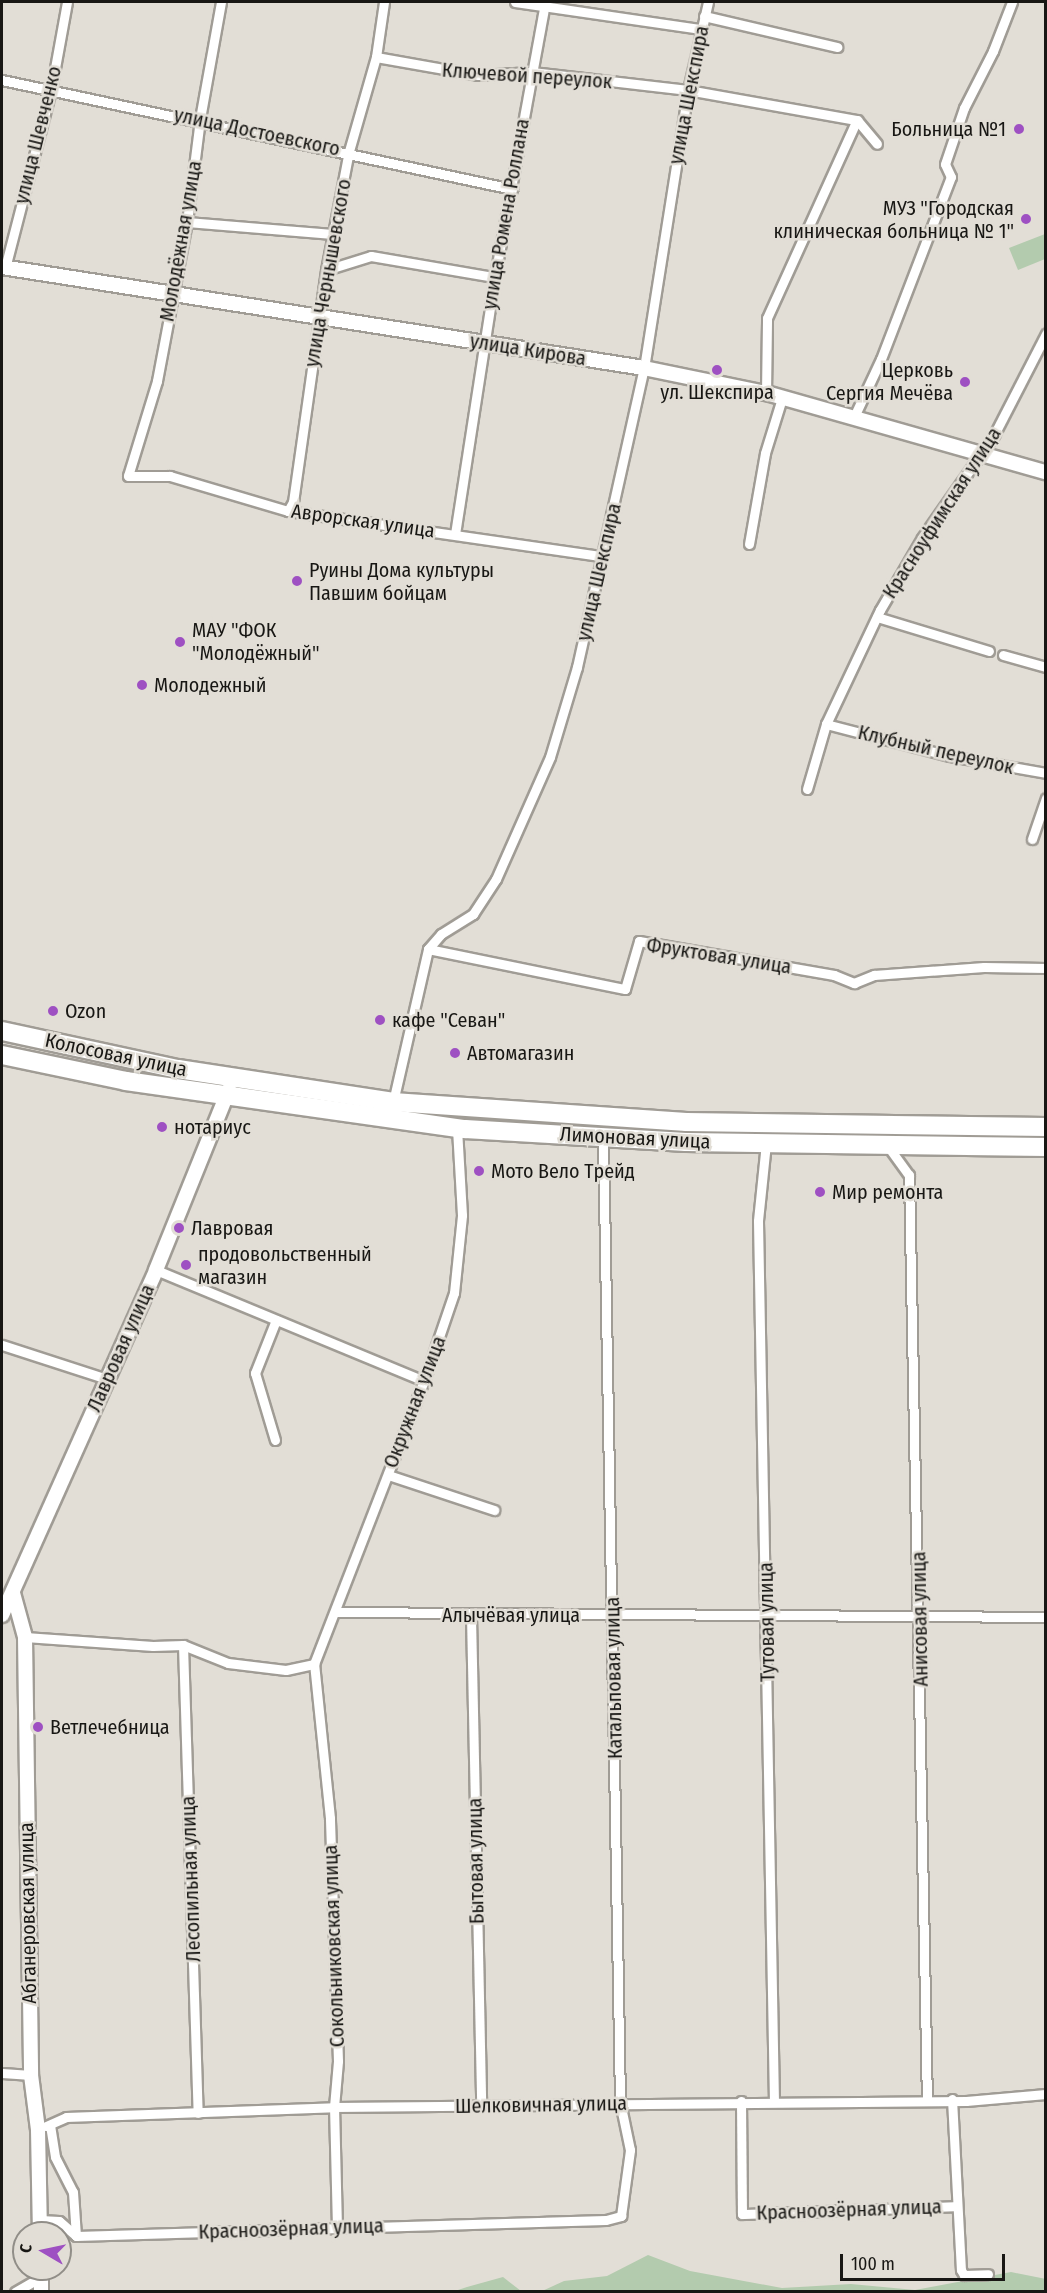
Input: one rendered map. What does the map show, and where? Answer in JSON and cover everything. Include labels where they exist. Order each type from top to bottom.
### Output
[{"type":"highway","name":"Колосовая улица","points":[[2,1031],[231,1077]]},
{"type":"highway","name":"Колосовая улица","points":[[3,1058],[227,1097]]},
{"type":"highway","name":"Лимоновая улица","points":[[231,1077],[393,1102],[686,1122],[1046,1127]]},
{"type":"highway","name":"Лимоновая улица","points":[[227,1097],[457,1128],[603,1138],[1046,1147]]},
{"type":"street","name":"улица Шевченко","points":[[3,268],[51,90],[67,2]]},
{"type":"street","name":"Молодёжная улица","points":[[128,476],[157,381],[172,293],[188,222],[200,119],[221,2]]},
{"type":"street","name":"улица Чернышевского","points":[[288,511],[293,502],[317,315],[350,151],[376,57],[384,2]]},
{"type":"street","points":[[515,2],[545,3],[701,29]]},
{"type":"street","name":"улица Шекспира","points":[[428,949],[441,934],[473,914],[496,879],[550,757],[577,667],[644,368],[688,90],[708,2]]},
{"type":"street","points":[[853,418],[881,359],[951,177],[945,164],[964,108],[993,51],[1012,2]]},
{"type":"street","name":"улица Ромена Роллана","points":[[455,534],[494,277],[545,3]]},
{"type":"street","points":[[704,16],[837,47]]},
{"type":"street","name":"Ключевой переулок","points":[[376,57],[478,75],[532,72],[688,90],[857,120]]},
{"type":"street","name":"улица Достоевского","points":[[2,80],[350,151],[512,189]]},
{"type":"street","points":[[766,393],[767,318],[857,120],[877,144]]},
{"type":"street","points":[[188,222],[333,234]]},
{"type":"street","points":[[326,270],[371,256],[494,277]]},
{"type":"street","name":"улица Кирова","points":[[3,268],[317,315],[644,368],[766,393],[1046,472]]},
{"type":"street","name":"Красноуфимская улица","points":[[807,789],[826,724],[877,617],[922,538],[981,455],[1046,334]]},
{"type":"street","points":[[749,544],[765,453],[782,398]]},
{"type":"street","name":"Аврорская улица","points":[[128,476],[170,476],[288,511],[602,556]]},
{"type":"street","points":[[877,617],[989,651]]},
{"type":"street","points":[[1003,655],[1046,667]]},
{"type":"street","name":"Клубный переулок","points":[[826,724],[950,756],[1046,773]]},
{"type":"street","points":[[1032,839],[1046,798]]},
{"type":"street","name":"Фруктовая улица","points":[[428,949],[625,989],[639,941],[834,975],[854,982],[874,975],[962,968],[1046,968]]},
{"type":"street","points":[[393,1102],[428,949]]},
{"type":"street","name":"Лавровая улица","points":[[2,1615],[156,1270],[227,1097],[231,1077]]},
{"type":"street","name":"Окружная улица","points":[[314,1664],[424,1381],[454,1293],[462,1215],[457,1128]]},
{"type":"street","name":"Катальповая улица","points":[[603,1138],[620,2102],[630,2150],[621,2216]]},
{"type":"street","name":"Тутовая улица","points":[[766,1143],[759,1221],[774,2101]]},
{"type":"street","name":"Анисовая улица","points":[[887,1145],[909,1175],[921,1617],[927,2100]]},
{"type":"street","points":[[156,1270],[424,1381]]},
{"type":"street","points":[[276,1320],[255,1373],[268,1428],[276,1440]]},
{"type":"street","points":[[2,1345],[107,1379]]},
{"type":"street","points":[[388,1475],[494,1510]]},
{"type":"street","name":"Абганеровская улица","points":[[13,1593],[25,1637],[31,2075],[44,2127],[40,2221]]},
{"type":"street","name":"Алычёвая улица","points":[[336,1612],[471,1616],[1046,1617]]},
{"type":"street","name":"Бытовая улица","points":[[471,1616],[481,2106]]},
{"type":"street","points":[[25,1637],[183,1645],[228,1663],[285,1670],[314,1664]]},
{"type":"street","name":"Лесопильная улица","points":[[183,1645],[198,2113]]},
{"type":"street","name":"Сокольниковская улица","points":[[314,1664],[330,1818],[338,2061],[333,2107],[337,2228]]},
{"type":"street","points":[[2,2073],[31,2075]]},
{"type":"street","name":"Шелковичная улица","points":[[44,2127],[66,2117],[333,2107],[927,2100],[1046,2094]]},
{"type":"street","points":[[952,2099],[961,2270],[964,2275],[988,2274]]},
{"type":"street","name":"Красноозёрная улица","points":[[741,2101],[742,2214],[956,2206]]},
{"type":"street","points":[[44,2127],[55,2157],[74,2192],[76,2236]]},
{"type":"street","name":"Красноозёрная улица","points":[[76,2236],[606,2220],[621,2216]]},
{"type":"street","points":[[72,2232],[76,2236]]},
{"type":"street","points":[[15,2292],[30,2281]]},
{"type":"green space","points":[[1045,234],[1045,259],[1018,270],[1009,248]]},
{"type":"green space","points":[[648,2255],[690,2271],[782,2288],[851,2284],[915,2290],[1011,2272],[1046,2279],[1045,2292],[540,2292],[564,2281],[607,2276]]},
{"type":"green space","points":[[503,2277],[521,2291],[455,2291],[467,2287]]},
{"type":"place","name":"Больница №1","points":[[1019,129]]},
{"type":"place","name":"МУЗ \"Городская клиническая больница № 1\"","points":[[1026,219]]},
{"type":"place","name":"ул. Шекспира","points":[[717,370]]},
{"type":"place","name":"Церковь Сергия Мечёва","points":[[965,382]]},
{"type":"place","name":"Руины Дома культуры Павшим бойцам","points":[[297,581]]},
{"type":"place","name":"МАУ \"ФОК \"Молодёжный\"","points":[[180,642]]},
{"type":"place","name":"Молодежный","points":[[142,685]]},
{"type":"place","name":"Ozon","points":[[53,1011]]},
{"type":"place","name":"кафе \"Севан\"","points":[[380,1020]]},
{"type":"place","name":"Автомагазин","points":[[455,1053]]},
{"type":"place","name":"нотариус","points":[[162,1127]]},
{"type":"place","name":"Мото Вело Трейд","points":[[479,1171]]},
{"type":"place","name":"Мир ремонта","points":[[820,1192]]},
{"type":"place","name":"Лавровая","points":[[179,1228]]},
{"type":"place","name":"продовольственный магазин","points":[[186,1265]]},
{"type":"place","name":"Ветлечебница","points":[[38,1727]]}]
